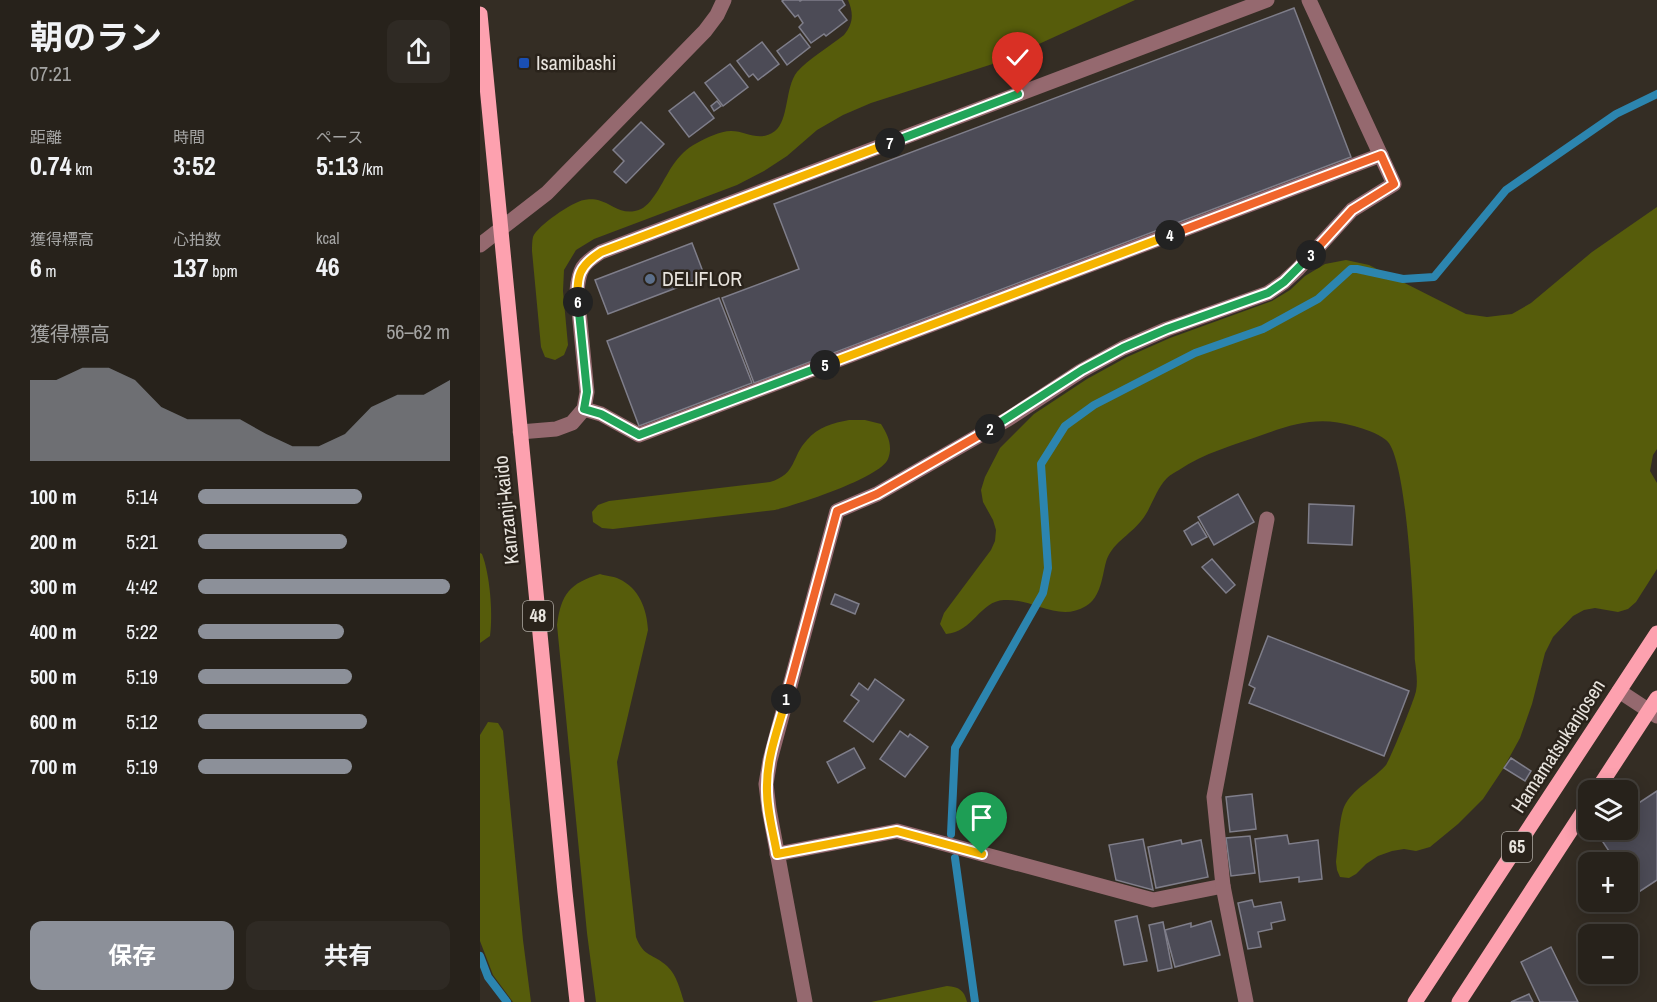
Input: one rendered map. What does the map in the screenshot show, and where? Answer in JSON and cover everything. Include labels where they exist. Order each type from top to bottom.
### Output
[{"type":"main road","name":"Kanzanji-kaido","points":[[480,14],[577,1002]]},
{"type":"main road","name":"Hamamatsukanjosen","points":[[1415,1002],[1657,633]]},
{"type":"main road","points":[[1604,780],[1654,708]]},
{"type":"main road","name":"65","points":[[1459,1002],[1578,819]]},
{"type":"street","points":[[480,245],[547,193],[705,31],[717,15],[724,0]]},
{"type":"street","points":[[520,432],[556,429],[572,423],[584,409],[587,392],[577,291],[579,275],[587,261],[601,252],[1267,0]]},
{"type":"street","points":[[805,1002],[766,784],[770,760],[837,511],[877,494],[1008,420],[1082,370],[1123,348],[1167,329],[1268,293],[1298,269],[1352,210],[1394,184],[1309,0]]},
{"type":"street","points":[[584,409],[601,414],[639,435],[1381,155]]},
{"type":"street","points":[[1246,1002],[1222,886],[1214,797],[1267,519]]},
{"type":"street","points":[[1619,691],[1654,708]]},
{"type":"street","points":[[777,854],[897,831],[1153,900],[1222,886]]},
{"type":"green space","points":[[848,0],[1135,0],[1002,61],[871,103],[843,115],[817,130],[787,156],[737,185],[594,239],[576,250],[564,270],[563,291],[568,345],[564,355],[555,360],[545,357],[541,347],[532,251],[536,232],[564,210],[585,200],[598,200],[628,212],[641,209],[655,195],[681,155],[693,145],[713,135],[737,131],[753,136],[764,136],[775,131],[783,119],[790,86],[797,72],[844,35],[849,27],[852,14]]},
{"type":"green space","points":[[1657,207],[1657,449],[1653,455],[1650,471],[1657,483],[1657,569],[1636,602],[1628,609],[1618,612],[1595,608],[1584,610],[1573,616],[1553,637],[1545,653],[1532,704],[1520,738],[1503,769],[1483,799],[1430,847],[1416,851],[1404,849],[1392,851],[1378,856],[1349,878],[1340,877],[1337,870],[1339,834],[1344,807],[1358,789],[1386,765],[1417,687],[1409,544],[1400,476],[1394,453],[1386,440],[1375,433],[1342,423],[1308,422],[1274,431],[1209,454],[1174,473],[1163,483],[1141,521],[1108,556],[1098,592],[1086,606],[1076,611],[1066,612],[1025,602],[1004,600],[989,605],[970,623],[955,632],[946,634],[940,624],[944,613],[991,550],[995,541],[996,530],[983,502],[981,490],[1000,448],[1034,414],[1087,379],[1127,357],[1170,338],[1272,301],[1325,264],[1346,260],[1369,265],[1466,314],[1487,317],[1512,314],[1531,303],[1592,252]]},
{"type":"green space","points":[[849,420],[865,420],[881,424],[886,432],[890,450],[888,459],[882,466],[836,490],[775,510],[613,529],[602,528],[593,522],[592,512],[598,505],[609,501],[770,482],[779,479],[789,470],[802,446],[811,436],[826,426]]},
{"type":"green space","points":[[480,553],[487,572],[491,616],[490,636],[480,643]]},
{"type":"green space","points":[[600,574],[617,578],[632,588],[641,600],[646,614],[648,630],[617,762],[636,937],[642,949],[662,962],[673,974],[684,1002],[596,1002],[587,933],[557,625],[561,605],[569,591],[581,581]]},
{"type":"green space","points":[[488,722],[498,723],[503,731],[531,1002],[513,1002],[493,975],[480,941],[480,735]]},
{"type":"green space","points":[[947,986],[960,990],[967,1002],[871,1002]]},
{"type":"building","points":[[842,0],[845,5],[839,10],[847,20],[826,36],[824,34],[811,43],[799,27],[803,23],[798,15],[795,17],[782,1]]},
{"type":"building","points":[[1294,8],[1351,157],[754,383],[722,298],[799,269],[774,204]]},
{"type":"building","points":[[800,34],[810,47],[787,65],[777,51]]},
{"type":"building","points":[[762,42],[779,64],[758,80],[753,74],[749,77],[737,61]]},
{"type":"building","points":[[730,64],[748,87],[723,106],[705,83]]},
{"type":"building","points":[[694,92],[714,118],[689,137],[669,111]]},
{"type":"building","points":[[717,101],[721,106],[714,111],[711,106]]},
{"type":"building","points":[[641,122],[664,144],[626,183],[614,172],[624,161],[613,150]]},
{"type":"building","points":[[692,243],[705,277],[608,314],[595,280]]},
{"type":"building","points":[[719,298],[752,383],[639,426],[607,341]]},
{"type":"building","points":[[1238,494],[1254,522],[1214,545],[1198,517]]},
{"type":"building","points":[[1309,504],[1354,506],[1352,545],[1308,543]]},
{"type":"building","points":[[1198,522],[1207,537],[1192,545],[1184,531]]},
{"type":"building","points":[[1212,559],[1235,585],[1226,593],[1202,567]]},
{"type":"building","points":[[835,594],[859,604],[855,614],[831,604]]},
{"type":"building","points":[[1268,636],[1409,691],[1384,756],[1249,703],[1255,688],[1249,685]]},
{"type":"building","points":[[875,679],[904,700],[873,742],[844,721],[859,701],[851,695],[859,683],[868,690]]},
{"type":"building","points":[[900,731],[908,737],[910,734],[928,747],[905,777],[880,759]]},
{"type":"building","points":[[854,748],[865,768],[838,783],[827,762]]},
{"type":"building","points":[[1511,758],[1531,771],[1525,781],[1504,768]]},
{"type":"building","points":[[1657,791],[1657,880],[1638,892],[1638,852],[1607,852],[1609,851],[1602,840],[1638,840],[1638,803]]},
{"type":"building","points":[[1252,794],[1256,829],[1230,832],[1226,797]]},
{"type":"building","points":[[1287,835],[1289,844],[1318,840],[1322,879],[1299,882],[1299,877],[1260,882],[1255,839]]},
{"type":"building","points":[[1250,836],[1255,873],[1231,876],[1226,838]]},
{"type":"building","points":[[1143,839],[1153,890],[1116,880],[1109,845]]},
{"type":"building","points":[[1181,840],[1182,844],[1201,840],[1208,877],[1156,888],[1148,847]]},
{"type":"building","points":[[1252,900],[1254,907],[1281,902],[1285,920],[1271,923],[1272,929],[1258,932],[1261,947],[1248,949],[1238,903]]},
{"type":"building","points":[[1137,916],[1147,961],[1124,965],[1115,921]]},
{"type":"building","points":[[1211,921],[1220,955],[1175,967],[1165,930],[1191,923],[1191,927]]},
{"type":"building","points":[[1163,922],[1172,968],[1158,971],[1149,925]]},
{"type":"building","points":[[1551,947],[1578,1002],[1540,1002],[1521,962]]},
{"type":"building","points":[[1529,994],[1533,1002],[1511,1002]]},
{"type":"waterway","points":[[951,834],[955,748],[1043,593],[1048,568],[1041,464],[1065,426],[1094,405],[1195,353],[1263,329],[1318,299],[1351,269],[1403,279],[1434,277],[1506,190],[1616,114],[1657,94]]},
{"type":"waterway","points":[[955,858],[975,1002]]},
{"type":"waterway","points":[[480,956],[488,977],[507,1002]]},
{"type":"place","name":"Isamibashi","points":[[524,63]]},
{"type":"place","name":"DELIFLOR","points":[[650,279]]},
{"type":"route","points":[[982,854],[897,831],[777,854],[766,784],[770,760],[837,511],[877,494],[1008,420],[1082,370],[1123,348],[1167,329],[1268,293],[1298,269],[1352,210],[1394,184],[1381,155],[639,435],[601,414],[584,409],[587,392],[577,291],[579,275],[587,261],[601,252],[1018,94]]}]
